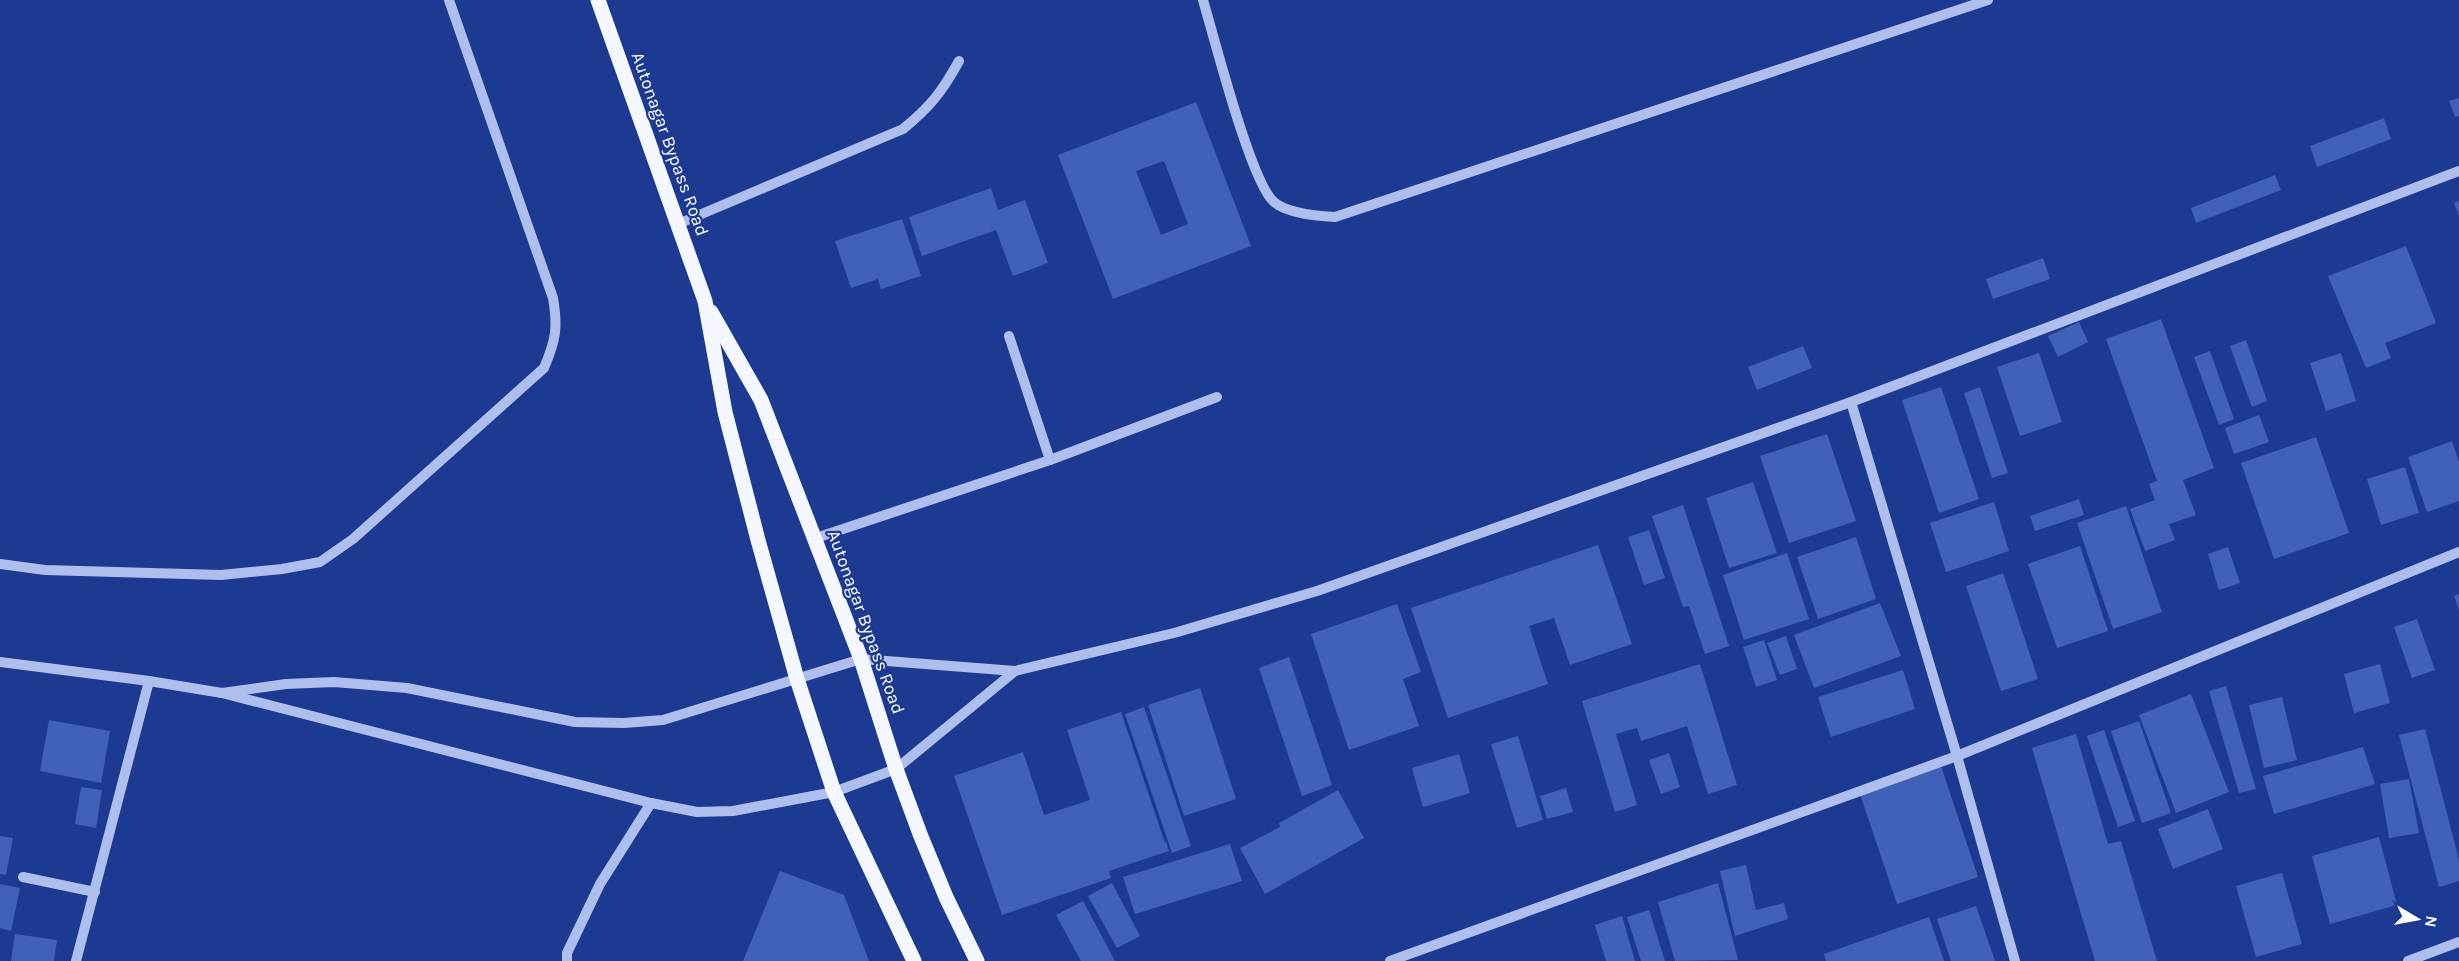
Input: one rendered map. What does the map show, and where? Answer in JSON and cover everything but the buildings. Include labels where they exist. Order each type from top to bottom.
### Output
[{"type":"main road","name":"Autonagar Bypass Road","points":[[598,0],[705,301],[725,412],[797,679],[834,792],[914,961]]},
{"type":"main road","name":"Autonagar Bypass Road","points":[[705,301],[761,400],[861,659],[896,769],[933,866],[977,961]]},
{"type":"street","points":[[0,564],[45,570],[221,575],[282,569],[320,562],[353,539],[544,368],[555,341],[557,322],[553,298],[448,0]]},
{"type":"street","points":[[1203,0],[1256,174],[1274,202],[1306,215],[1335,217],[1988,0]]},
{"type":"street","points":[[678,224],[903,129],[928,109],[945,86],[959,61]]},
{"type":"street","points":[[222,693],[286,684],[334,682],[407,688],[575,722],[624,723],[663,720],[861,659],[1015,671],[1174,633],[1317,591],[1851,402],[2459,171]]},
{"type":"street","points":[[1009,336],[1050,460]]},
{"type":"street","points":[[816,538],[1050,460],[1216,397]]},
{"type":"street","points":[[1851,402],[1957,756],[2015,961]]},
{"type":"street","points":[[1390,961],[1957,756],[2459,552]]},
{"type":"street","points":[[0,662],[222,693],[651,803],[697,812],[733,811],[834,792],[896,769],[1015,671]]},
{"type":"street","points":[[76,961],[149,681]]},
{"type":"street","points":[[567,961],[567,953],[600,884],[651,803]]},
{"type":"street","points":[[23,877],[95,892]]},
{"type":"street","points":[[2408,961],[2458,944]]}]
